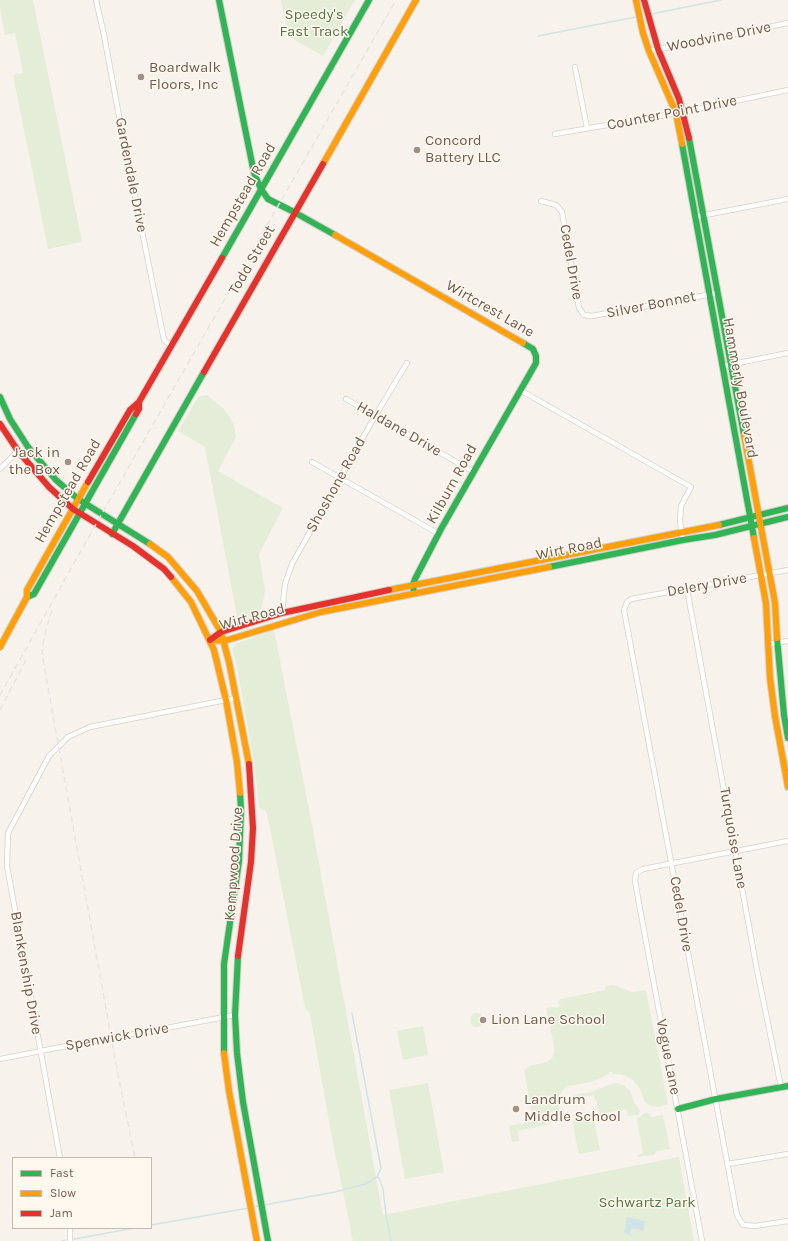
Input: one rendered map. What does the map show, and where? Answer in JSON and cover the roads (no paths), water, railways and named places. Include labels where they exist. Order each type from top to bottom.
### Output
[{"type":"main road","points":[[219,0],[254,173],[261,189]]},
{"type":"main road","name":"Hempstead Road","points":[[0,647],[27,597],[27,590],[78,499],[130,410],[139,402],[369,0]]},
{"type":"main road","name":"Todd Street","points":[[112,534],[416,0]]},
{"type":"main road","name":"Hammerly Boulevard","points":[[636,0],[643,33],[649,51],[676,113],[684,152],[766,603],[770,678],[788,787]]},
{"type":"main road","name":"Hammerly Boulevard","points":[[644,0],[658,49],[683,112],[704,215],[775,603],[780,676],[788,738]]},
{"type":"main road","name":"Wirtcrest Lane","points":[[261,189],[268,199],[294,212],[533,349],[536,356],[536,363],[520,390]]},
{"type":"main road","name":"Kilburn Road","points":[[413,585],[439,534],[520,390]]},
{"type":"main road","name":"Kempwood Drive","points":[[0,397],[10,419],[28,446],[56,480],[85,504],[146,541],[168,557],[198,591],[221,632],[224,641],[249,761],[253,828],[248,890],[237,965],[235,1015],[237,1053],[246,1119],[268,1241]]},
{"type":"main road","name":"Hempstead Road","points":[[27,597],[34,594],[139,409],[139,402]]},
{"type":"main road","name":"Kempwood Drive","points":[[0,424],[18,451],[49,487],[73,509],[133,546],[164,569],[191,602],[210,640],[226,700],[237,762],[241,829],[239,861],[224,964],[224,1049],[229,1089],[257,1241]]},
{"type":"main road","points":[[736,437],[744,436]]},
{"type":"main road","name":"Wirt Road","points":[[210,640],[221,632],[282,613],[413,585],[681,533],[751,518],[788,508]]},
{"type":"main road","name":"Wirt Road","points":[[210,640],[224,641],[304,616],[683,540],[715,535],[788,517]]},
{"type":"main road","points":[[169,575],[177,567]]},
{"type":"main road","points":[[413,585],[414,594]]},
{"type":"main road","points":[[778,730],[786,729]]},
{"type":"main road","points":[[678,1109],[788,1086]]},
{"type":"main road","points":[[235,1122],[246,1119]]},
{"type":"main road","points":[[255,1232],[266,1230]]},
{"type":"street","name":"Gardendale Drive","points":[[96,0],[164,340],[171,346]]},
{"type":"street","name":"Woodvine Drive","points":[[649,51],[788,23]]},
{"type":"street","points":[[575,67],[587,128]]},
{"type":"street","name":"Counter Point Drive","points":[[555,134],[683,112],[788,90]]},
{"type":"street","points":[[695,217],[788,199]]},
{"type":"street","name":"Cedel Drive","points":[[541,201],[556,205],[562,212],[579,308],[584,315]]},
{"type":"street","name":"Silver Bonnet","points":[[584,315],[592,316],[718,293]]},
{"type":"street","points":[[723,366],[788,354]]},
{"type":"street","name":"Shoshone Road","points":[[282,613],[286,584],[292,564],[375,416],[407,363]]},
{"type":"street","points":[[520,390],[691,487],[681,506],[681,533],[683,540]]},
{"type":"street","name":"Haldane Drive","points":[[346,399],[474,472]]},
{"type":"street","points":[[0,469],[18,451]]},
{"type":"street","points":[[312,462],[439,534]]},
{"type":"street","name":"Delery Drive","points":[[627,602],[631,599],[788,570]]},
{"type":"street","name":"Turquoise Lane","points":[[687,589],[757,970],[781,1087]]},
{"type":"street","name":"Cedel Drive","points":[[627,602],[624,610],[737,1215],[743,1225],[755,1226],[788,1221]]},
{"type":"street","points":[[769,644],[788,641]]},
{"type":"street","name":"Blankenship Drive","points":[[60,1157],[23,958],[8,866],[8,833],[48,756],[68,737],[90,727],[236,698]]},
{"type":"street","points":[[671,864],[788,842]]},
{"type":"street","name":"Vogue Lane","points":[[671,864],[642,869],[636,873],[635,881],[702,1241]]},
{"type":"street","name":"Spenwick Drive","points":[[0,1059],[235,1015]]},
{"type":"street","points":[[728,1164],[788,1154]]},
{"type":"street","points":[[70,1229],[70,1241]]},
{"type":"waterway","points":[[651,14],[721,0]]},
{"type":"waterway","points":[[538,36],[636,17]]},
{"type":"waterway","points":[[264,1205],[335,1192],[365,1184],[377,1177],[381,1168],[352,1013]]},
{"type":"waterway","points":[[377,1177],[379,1178],[383,1189],[391,1241]]},
{"type":"waterway","points":[[252,1207],[260,1206]]},
{"type":"waterway","points":[[152,1225],[249,1208]]},
{"type":"waterway","points":[[74,1239],[129,1229]]},
{"type":"railway","points":[[0,695],[96,524],[396,0]]},
{"type":"railway","points":[[52,610],[44,637],[42,653],[116,1064],[135,1157]]},
{"type":"railway","points":[[0,710],[27,658]]},
{"type":"place","name":"Boardwalk Floors, Inc","points":[[141,77]]},
{"type":"place","name":"Concord Battery LLC","points":[[417,150]]},
{"type":"place","name":"Jack in the Box","points":[[68,462]]},
{"type":"place","name":"Lion Lane School","points":[[483,1020]]},
{"type":"place","name":"Landrum Middle School","points":[[516,1109]]},
{"type":"park label","name":"Speedy's Fast Track","points":[[314,24]]},
{"type":"park label","name":"Schwartz Park","points":[[647,1203]]}]
